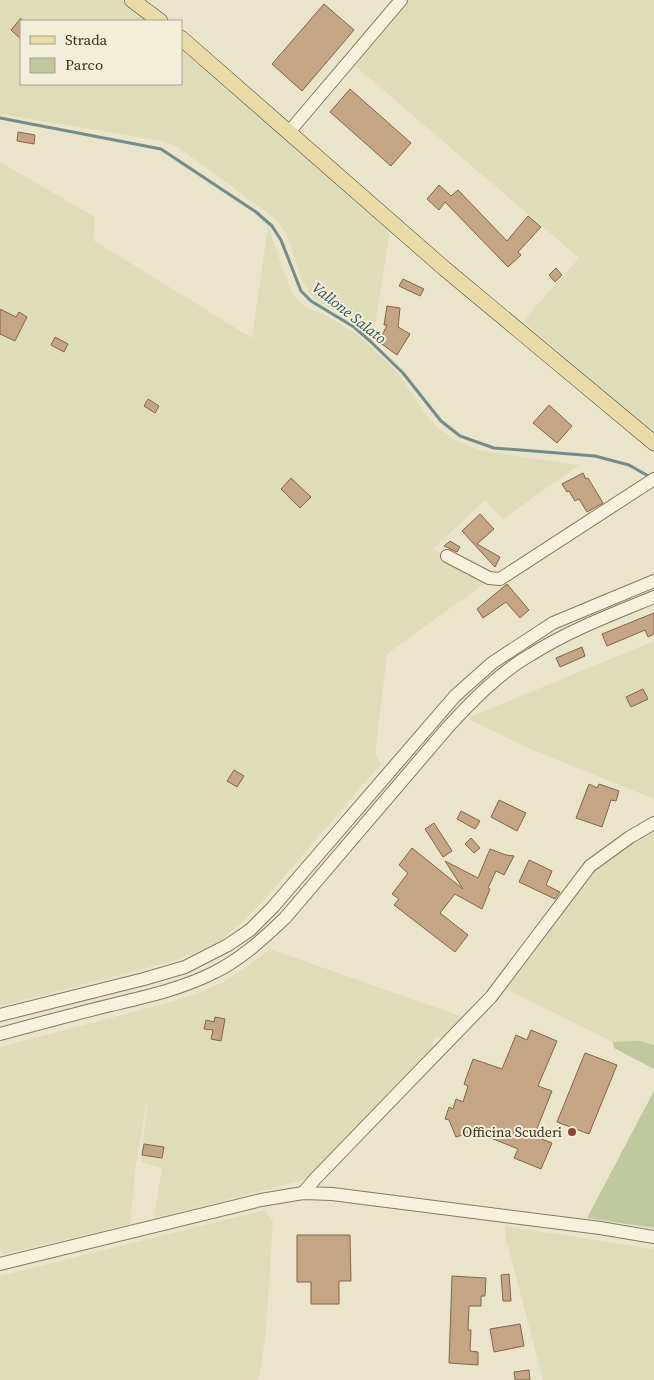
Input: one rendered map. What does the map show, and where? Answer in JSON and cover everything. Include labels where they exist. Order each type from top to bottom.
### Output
[{"type":"main road","points":[[132,0],[159,20]]},
{"type":"main road","points":[[182,39],[445,269],[654,443]]},
{"type":"street","points":[[289,132],[401,0]]},
{"type":"street","points":[[446,556],[489,578],[500,579],[654,479]]},
{"type":"street","points":[[0,1015],[185,967],[228,946],[250,930],[273,907],[455,696],[492,663],[522,642],[553,624],[654,580]]},
{"type":"street","points":[[0,1034],[150,996],[191,983],[237,959],[285,918],[448,727],[466,707],[500,677],[530,654],[561,638],[654,597]]},
{"type":"street","points":[[303,1193],[491,997],[590,866],[630,837],[654,823]]},
{"type":"street","points":[[0,1264],[260,1200],[303,1193],[332,1194],[600,1228],[654,1237]]},
{"type":"shaded area","points":[[0,0],[122,0],[150,20],[20,20],[20,85],[182,85],[182,48],[390,231],[373,339],[357,325],[315,299],[310,293],[303,283],[286,234],[276,219],[176,146],[162,141],[0,114]]},
{"type":"shaded area","points":[[407,0],[654,0],[654,434],[523,321],[579,258],[353,64]]},
{"type":"shaded area","points":[[0,162],[95,217],[93,240],[252,338],[268,226],[289,286],[296,299],[308,308],[323,314],[352,331],[368,344],[400,375],[421,408],[435,425],[455,440],[482,451],[579,465],[503,519],[485,500],[433,549],[485,583],[387,654],[375,754],[381,764],[263,901],[240,924],[222,939],[204,949],[174,961],[0,1006]]},
{"type":"shaded area","points":[[654,641],[654,799],[530,749],[470,720],[470,717]]},
{"type":"shaded area","points":[[654,827],[654,1045],[640,1041],[613,1042],[504,988],[549,925],[553,927],[557,922],[556,918],[592,871]]},
{"type":"shaded area","points":[[270,949],[466,1018],[445,1038],[436,1037],[432,1045],[435,1049],[314,1173],[304,1180],[154,1218],[162,1168],[141,1162],[148,1096],[136,1164],[130,1224],[4,1254],[0,1250],[0,1047],[198,993],[223,982]]},
{"type":"shaded area","points":[[264,1210],[273,1221],[266,1332],[258,1380],[0,1380],[0,1276]]},
{"type":"shaded area","points":[[505,1226],[654,1249],[654,1380],[543,1380],[505,1235]]},
{"type":"green space","points":[[640,1041],[654,1045],[654,1069],[614,1048],[613,1042]]},
{"type":"green space","points":[[654,1091],[654,1228],[587,1218]]},
{"type":"building","points":[[324,4],[354,30],[302,91],[272,64]]},
{"type":"building","points":[[21,18],[20,38],[11,30]]},
{"type":"building","points":[[350,89],[411,143],[391,166],[330,112]]},
{"type":"building","points":[[18,132],[35,135],[34,144],[17,141]]},
{"type":"building","points":[[439,185],[451,196],[458,190],[507,241],[528,216],[541,227],[518,252],[521,255],[508,267],[445,202],[439,210],[427,199]]},
{"type":"building","points":[[556,268],[562,275],[555,282],[549,275]]},
{"type":"building","points":[[403,279],[424,289],[420,296],[399,286]]},
{"type":"building","points":[[387,306],[400,308],[398,327],[410,334],[397,355],[379,342],[387,325],[384,325]]},
{"type":"building","points":[[0,309],[16,317],[19,312],[27,317],[15,341],[0,334]]},
{"type":"building","points":[[55,337],[68,344],[64,352],[51,345]]},
{"type":"building","points":[[148,399],[159,406],[155,413],[144,406]]},
{"type":"building","points":[[549,405],[572,426],[557,443],[533,423]]},
{"type":"building","points":[[583,473],[603,503],[587,512],[579,499],[575,501],[562,484]]},
{"type":"building","points":[[291,478],[311,497],[300,508],[281,489]]},
{"type":"building","points":[[480,514],[494,529],[477,544],[500,557],[495,567],[462,531]]},
{"type":"building","points":[[450,541],[460,547],[457,552],[444,546]]},
{"type":"building","points":[[507,584],[529,610],[520,618],[506,602],[483,618],[477,609]]},
{"type":"building","points":[[654,613],[654,634],[648,637],[645,630],[607,646],[602,634]]},
{"type":"building","points":[[582,647],[585,656],[560,667],[556,658]]},
{"type":"building","points":[[643,689],[648,699],[631,707],[626,697]]},
{"type":"building","points":[[234,770],[244,776],[237,787],[227,781]]},
{"type":"building","points":[[589,784],[597,788],[599,784],[619,791],[616,801],[611,800],[602,827],[576,818]]},
{"type":"building","points":[[499,800],[526,813],[517,831],[491,817]]},
{"type":"building","points":[[461,811],[480,821],[475,829],[457,819]]},
{"type":"building","points":[[434,823],[452,851],[443,857],[425,829]]},
{"type":"building","points":[[471,838],[480,848],[474,853],[465,844]]},
{"type":"building","points":[[412,848],[463,889],[445,861],[478,878],[490,849],[514,856],[504,875],[496,871],[488,888],[490,889],[482,909],[455,894],[440,913],[468,935],[455,952],[394,905],[399,899],[392,894],[408,873],[399,865]]},
{"type":"building","points":[[529,860],[552,871],[546,885],[560,892],[555,899],[519,882]]},
{"type":"building","points":[[215,1017],[225,1019],[221,1041],[211,1039],[213,1030],[204,1029],[206,1020],[214,1022]]},
{"type":"building","points":[[531,1030],[557,1041],[538,1086],[552,1091],[534,1136],[552,1143],[541,1169],[514,1158],[518,1149],[471,1130],[466,1134],[456,1137],[449,1120],[445,1119],[449,1107],[453,1109],[456,1099],[463,1102],[468,1086],[464,1084],[473,1059],[502,1069],[516,1035],[527,1040]]},
{"type":"building","points":[[585,1053],[617,1065],[589,1134],[557,1122]]},
{"type":"building","points":[[144,1144],[164,1147],[162,1158],[142,1155]]},
{"type":"building","points":[[297,1235],[350,1235],[351,1281],[339,1281],[339,1304],[311,1304],[311,1282],[297,1282]]},
{"type":"building","points":[[509,1274],[511,1301],[503,1301],[501,1275]]},
{"type":"building","points":[[452,1276],[486,1278],[485,1296],[481,1296],[481,1306],[469,1306],[468,1330],[471,1330],[470,1351],[478,1352],[478,1365],[449,1363]]},
{"type":"building","points":[[520,1324],[524,1346],[494,1352],[490,1329]]},
{"type":"building","points":[[529,1370],[530,1380],[515,1380],[514,1372]]},
{"type":"waterway","name":"Vallone Salato","points":[[0,118],[161,149],[256,212],[272,226],[281,240],[301,291],[311,301],[354,327],[370,341],[403,373],[441,421],[460,436],[494,448],[595,456],[629,465],[650,477]]},
{"type":"place","name":"Officina Scuderi","points":[[572,1132]]}]
